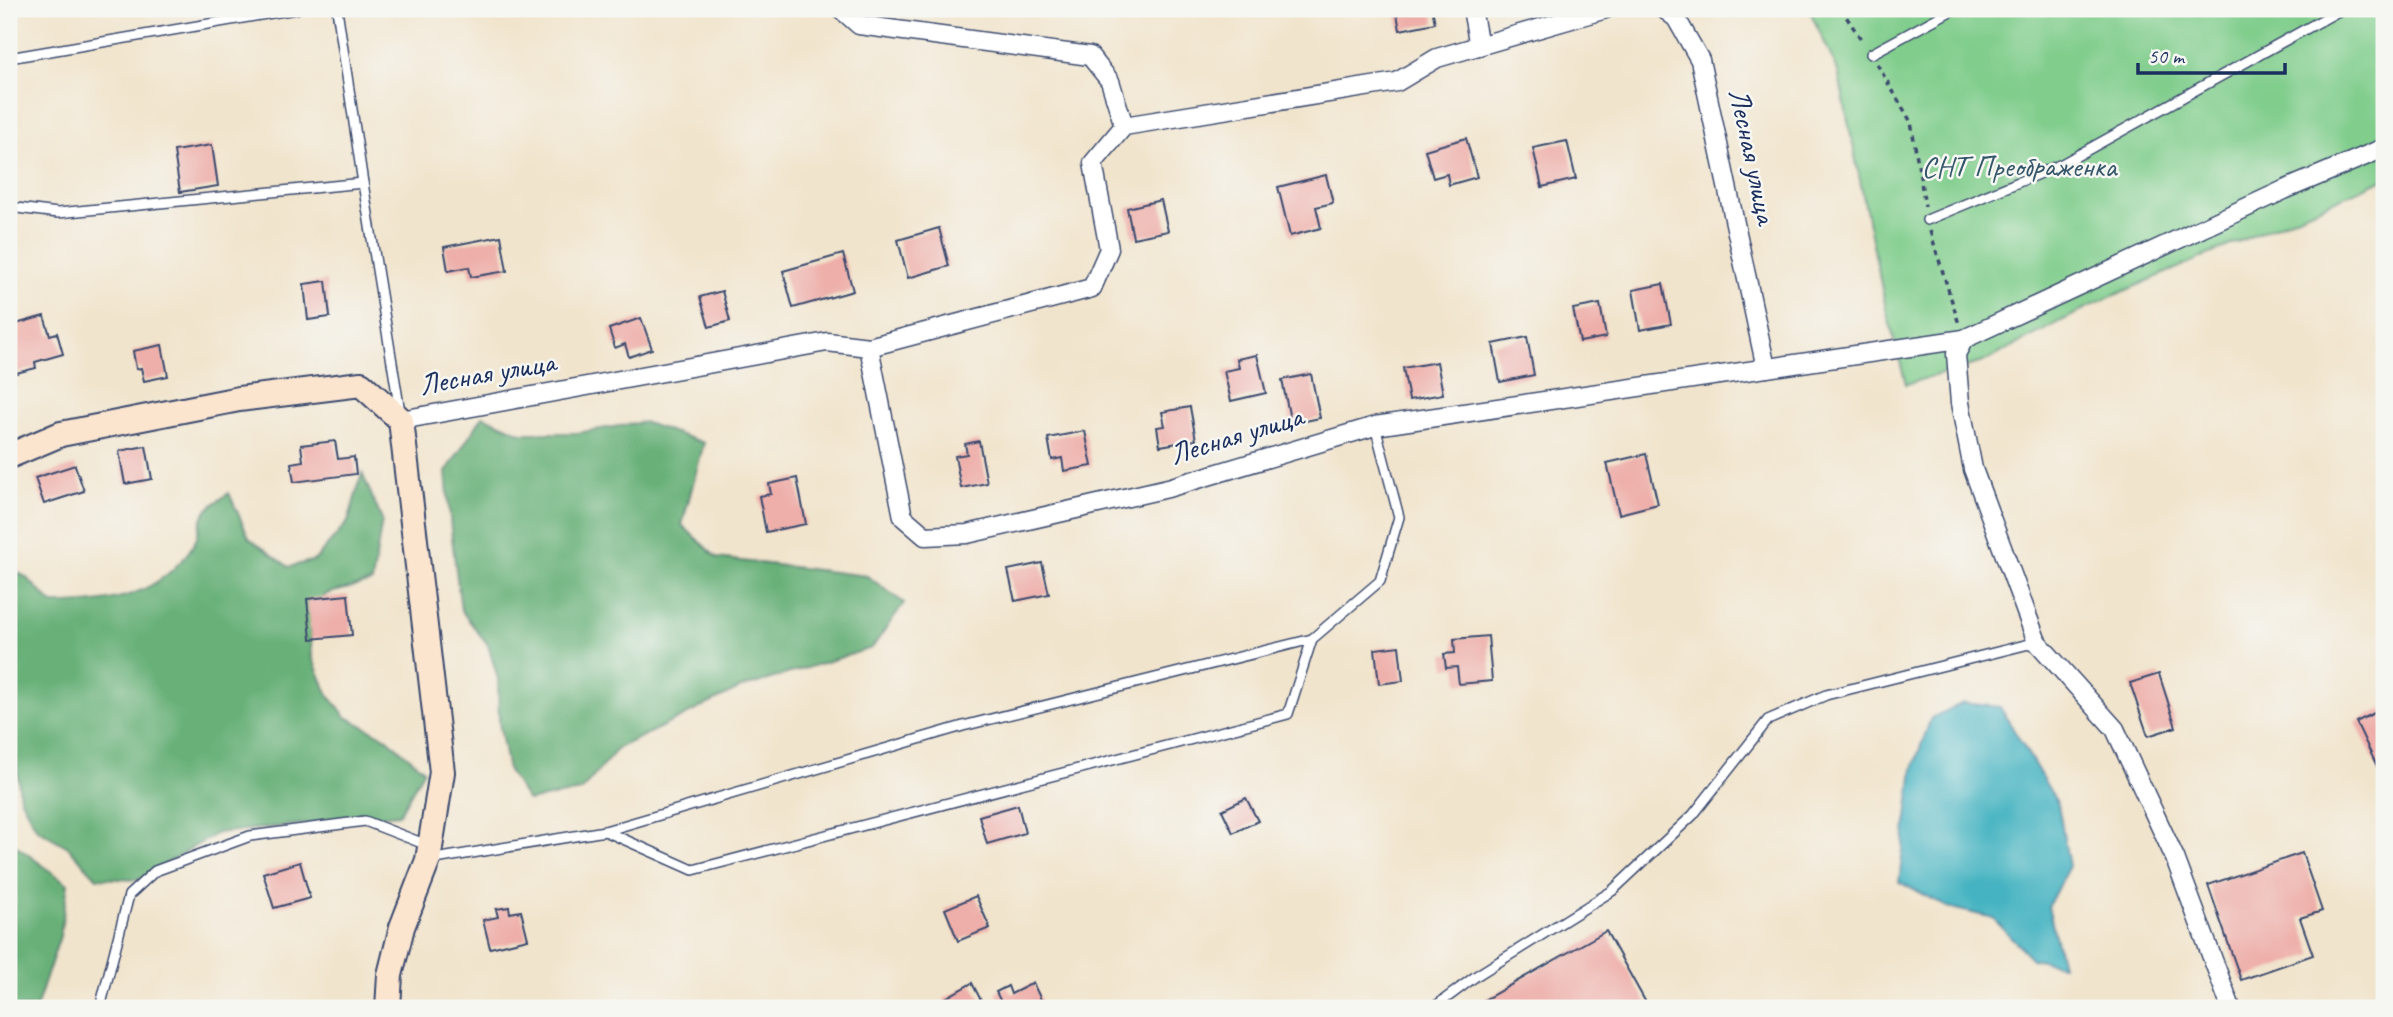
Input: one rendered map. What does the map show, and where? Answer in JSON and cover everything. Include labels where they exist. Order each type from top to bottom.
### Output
[{"type":"street","points":[[841,9],[859,25],[1090,56],[1110,81],[1124,126],[1397,82],[1437,58],[1606,9]]},
{"type":"street","points":[[1472,9],[1479,46]]},
{"type":"street","name":"Лесная улица","points":[[1664,9],[1676,18],[1700,60],[1766,368]]},
{"type":"street","name":"Лесная улица","points":[[9,456],[61,434],[239,399],[360,384],[401,420],[827,342],[869,347],[1092,288],[1109,249],[1093,163],[1124,126]]},
{"type":"street","name":"Лесная улица","points":[[869,347],[903,517],[925,536],[967,534],[1168,488],[1375,426],[1964,339],[2284,190],[2384,148]]},
{"type":"street","points":[[1964,339],[1956,354],[1973,469],[2037,642],[2115,729],[2175,858],[2231,1008]]},
{"type":"street","points":[[388,1008],[390,975],[402,927],[428,853],[442,772],[401,420]]},
{"type":"lane","points":[[9,58],[296,9]]},
{"type":"lane","points":[[337,9],[401,420]]},
{"type":"lane","points":[[1871,54],[1954,9]]},
{"type":"lane","points":[[1927,220],[2062,163],[2342,9]]},
{"type":"lane","points":[[9,207],[58,213],[363,183]]},
{"type":"lane","points":[[100,1008],[128,895],[155,871],[250,836],[365,821],[428,853],[605,831],[963,726],[1312,639],[1380,581],[1399,516],[1375,426]]},
{"type":"lane","points":[[605,831],[694,870],[1288,714],[1312,639]]},
{"type":"lane","points":[[1433,1008],[1476,976],[1612,891],[1693,815],[1768,720],[1826,695],[2037,642]]},
{"type":"path","points":[[1841,9],[1911,122],[1927,220],[1964,339]]},
{"type":"green space","name":"СНТ Преображенка","points":[[1809,9],[2384,9],[2384,179],[2094,304],[1983,362],[1906,384],[1886,309],[1838,71]]},
{"type":"green space","points":[[483,416],[521,433],[577,433],[643,422],[704,443],[682,525],[717,558],[867,576],[904,603],[872,648],[741,688],[618,748],[581,791],[528,801],[508,771],[499,722],[498,679],[488,645],[461,610],[451,530],[446,472]]},
{"type":"green space","points":[[362,473],[382,520],[372,582],[326,594],[310,624],[312,657],[327,693],[346,717],[385,737],[424,770],[399,814],[217,833],[138,880],[97,878],[68,847],[37,829],[20,798],[14,741],[9,748],[9,568],[26,577],[53,604],[94,602],[132,594],[166,576],[181,562],[194,544],[204,514],[229,493],[249,538],[289,567],[315,560],[348,522]]},
{"type":"green space","points":[[15,845],[68,884],[60,936],[36,1008],[9,1008],[9,846]]},
{"type":"water","points":[[1963,703],[2000,707],[2058,804],[2069,866],[2048,906],[2062,965],[2032,959],[1993,918],[1947,907],[1899,882],[1913,768],[1931,718]]},
{"type":"building","points":[[883,9],[926,9],[926,13],[883,13]]},
{"type":"building","points":[[1396,9],[1432,9],[1435,23],[1400,30]]},
{"type":"building","points":[[1466,138],[1477,177],[1449,185],[1447,174],[1433,178],[1425,150]]},
{"type":"building","points":[[1567,141],[1576,179],[1542,187],[1533,148]]},
{"type":"building","points":[[212,145],[218,186],[180,192],[174,151]]},
{"type":"building","points":[[1326,175],[1333,203],[1316,207],[1321,228],[1290,236],[1278,187]]},
{"type":"building","points":[[1161,200],[1168,231],[1133,238],[1127,208]]},
{"type":"building","points":[[939,228],[949,266],[908,278],[898,240]]},
{"type":"building","points":[[501,236],[507,271],[471,277],[469,267],[448,271],[444,247]]},
{"type":"building","points":[[843,254],[853,291],[793,308],[783,271]]},
{"type":"building","points":[[326,281],[330,317],[308,320],[304,284]]},
{"type":"building","points":[[1663,284],[1671,324],[1640,330],[1633,290]]},
{"type":"building","points":[[722,291],[730,321],[709,327],[700,297]]},
{"type":"building","points":[[1600,304],[1606,337],[1580,342],[1573,309]]},
{"type":"building","points":[[44,316],[50,335],[57,333],[63,354],[35,362],[36,368],[16,373],[9,348],[9,326]]},
{"type":"building","points":[[641,318],[652,349],[629,357],[625,344],[615,348],[609,329]]},
{"type":"building","points":[[1527,337],[1534,375],[1500,382],[1493,344]]},
{"type":"building","points":[[162,345],[168,376],[144,381],[141,368],[136,369],[133,351]]},
{"type":"building","points":[[1257,355],[1266,393],[1231,401],[1224,371],[1239,368],[1237,359]]},
{"type":"building","points":[[1437,362],[1443,394],[1409,400],[1403,368]]},
{"type":"building","points":[[1311,374],[1320,418],[1291,424],[1282,380]]},
{"type":"building","points":[[1190,407],[1196,440],[1160,446],[1157,427],[1165,426],[1162,412]]},
{"type":"building","points":[[1085,431],[1092,466],[1064,471],[1062,458],[1052,460],[1048,438]]},
{"type":"building","points":[[335,441],[338,459],[354,457],[356,474],[294,482],[291,463],[303,461],[301,445]]},
{"type":"building","points":[[979,441],[987,483],[961,488],[955,456],[967,454],[965,444]]},
{"type":"building","points":[[146,446],[152,479],[125,484],[119,451]]},
{"type":"building","points":[[1646,454],[1658,504],[1619,514],[1607,463]]},
{"type":"building","points":[[75,465],[84,491],[44,504],[35,478]]},
{"type":"building","points":[[797,478],[806,524],[766,532],[759,496],[771,494],[769,484]]},
{"type":"building","points":[[1042,563],[1049,594],[1015,601],[1008,570]]},
{"type":"building","points":[[348,595],[352,635],[311,639],[307,599]]},
{"type":"building","points":[[1488,636],[1492,681],[1459,684],[1457,667],[1446,668],[1444,654],[1455,653],[1454,639]]},
{"type":"building","points":[[1399,646],[1403,681],[1379,684],[1375,649]]},
{"type":"building","points":[[2159,674],[2176,727],[2148,736],[2130,683]]},
{"type":"building","points":[[2384,708],[2384,781],[2356,722]]},
{"type":"building","points":[[1246,798],[1258,821],[1233,833],[1222,810]]},
{"type":"building","points":[[1018,805],[1025,833],[987,844],[979,816]]},
{"type":"building","points":[[2302,853],[2322,911],[2300,918],[2313,955],[2241,980],[2208,885]]},
{"type":"building","points":[[300,862],[310,898],[274,908],[263,873]]},
{"type":"building","points":[[976,896],[990,928],[958,941],[945,909]]},
{"type":"building","points":[[509,907],[510,913],[521,911],[528,939],[490,948],[483,920],[498,917],[496,909]]},
{"type":"building","points":[[1606,931],[1649,1008],[1470,1008]]},
{"type":"building","points":[[972,983],[985,1008],[949,1008],[944,999]]},
{"type":"building","points":[[1033,983],[1045,1008],[1004,1008],[996,992],[1008,986],[1011,994]]}]
